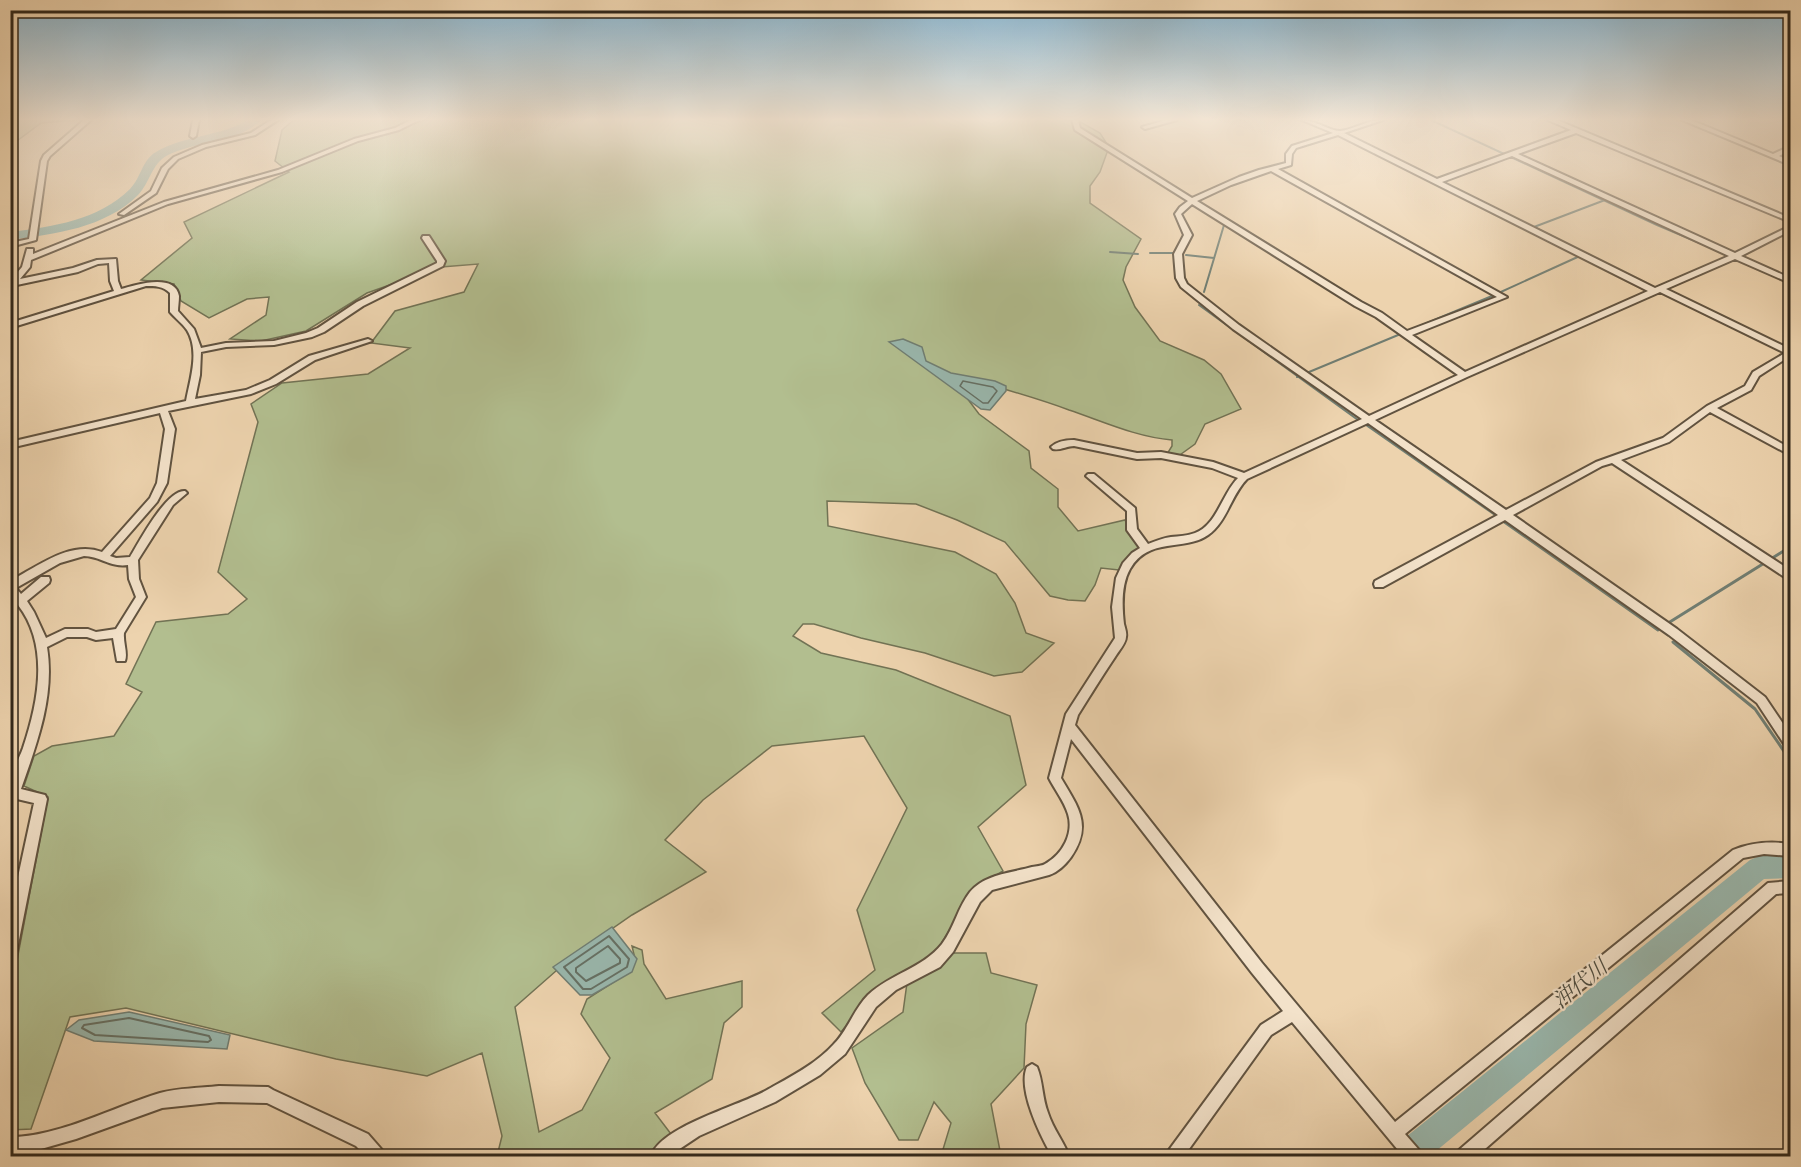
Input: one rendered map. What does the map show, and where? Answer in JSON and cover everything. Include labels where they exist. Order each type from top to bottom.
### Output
[{"type":"street","points":[[12,284],[30,258],[42,174]]},
{"type":"street","points":[[94,231],[100,225],[147,199],[158,187],[163,174]]},
{"type":"street","points":[[30,258],[166,203],[268,174]]},
{"type":"street","points":[[1150,174],[1407,334],[1464,375]]},
{"type":"street","points":[[1254,174],[1192,201],[1179,210],[1178,214],[1188,235],[1178,254],[1180,278],[1184,285],[1236,327],[1673,632],[1761,700],[1791,744]]},
{"type":"street","points":[[1283,174],[1503,297],[1407,334]]},
{"type":"street","points":[[1421,174],[1657,290],[1791,352]]},
{"type":"street","points":[[1436,182],[1458,174]]},
{"type":"street","points":[[1557,174],[1791,281]]},
{"type":"street","points":[[1682,174],[1791,219]]},
{"type":"street","points":[[659,1156],[666,1148],[693,1130],[770,1097],[815,1070],[840,1049],[871,1002],[891,985],[934,962],[948,947],[975,897],[988,885],[1049,869],[1063,857],[1073,843],[1077,826],[1074,811],[1055,778],[1072,714],[1121,638],[1118,618],[1123,572],[1132,557],[1146,548],[1202,534],[1211,528],[1234,485],[1244,477],[1464,375],[1735,256],[1791,228]]},
{"type":"street","points":[[196,351],[226,345],[274,342],[321,330],[360,304],[440,264],[441,261],[426,238]]},
{"type":"street","points":[[10,245],[32,241]]},
{"type":"street","points":[[12,284],[75,270],[98,262],[113,261],[114,281],[118,292]]},
{"type":"street","points":[[10,326],[145,284],[167,286],[175,297],[174,312],[190,329],[196,351],[197,360],[190,403]]},
{"type":"street","points":[[10,445],[190,403],[248,393],[273,382],[312,358],[368,341]]},
{"type":"street","points":[[1379,584],[1599,464],[1666,440],[1710,408],[1748,388],[1756,374],[1791,352]]},
{"type":"street","points":[[1710,408],[1791,452]]},
{"type":"street","points":[[103,557],[154,500],[162,483],[170,429],[163,409]]},
{"type":"street","points":[[1056,447],[1074,443],[1137,456],[1161,455],[1213,465],[1244,477]]},
{"type":"street","points":[[1614,459],[1791,575]]},
{"type":"street","points":[[1090,476],[1132,510],[1132,530],[1146,548]]},
{"type":"street","points":[[121,658],[119,633],[141,597],[134,579],[133,560],[170,503],[182,493]]},
{"type":"street","points":[[10,951],[41,799],[12,797],[41,704],[46,667],[44,644],[24,601],[10,587],[73,554],[93,552],[107,561],[116,563],[133,560]]},
{"type":"street","points":[[10,604],[24,601],[34,587],[45,580]]},
{"type":"street","points":[[44,644],[65,633],[88,633],[96,636],[119,633]]},
{"type":"street","points":[[1068,725],[1294,1012],[1413,1156]]},
{"type":"street","points":[[1396,1135],[1738,854],[1753,848],[1773,847],[1791,850]]},
{"type":"street","points":[[1465,1156],[1773,888],[1791,887]]},
{"type":"street","points":[[1175,1156],[1266,1030],[1294,1012]]},
{"type":"street","points":[[1032,1072],[1034,1097],[1040,1121],[1061,1156]]},
{"type":"street","points":[[10,1144],[27,1145],[76,1131],[162,1100],[219,1094],[268,1095],[362,1140],[376,1156]]},
{"type":"green space","points":[[284,174],[1098,174],[1090,186],[1090,203],[1141,239],[1126,267],[1123,280],[1135,307],[1160,341],[1204,360],[1221,374],[1241,409],[1205,424],[1195,444],[1177,457],[1167,454],[1172,446],[1172,440],[1132,432],[1043,401],[962,377],[957,385],[979,414],[1029,451],[1031,468],[1058,489],[1058,507],[1078,531],[1125,520],[1130,532],[1141,547],[1119,570],[1101,568],[1095,585],[1085,601],[1050,596],[1005,542],[916,504],[827,501],[828,526],[955,552],[996,574],[1015,603],[1026,633],[1054,643],[1022,672],[994,676],[925,653],[814,624],[803,624],[793,636],[821,653],[896,670],[1010,716],[1026,785],[978,827],[1003,871],[976,887],[931,960],[876,990],[841,1032],[822,1013],[875,970],[857,910],[907,808],[864,736],[772,746],[703,800],[665,840],[706,872],[632,915],[573,956],[515,1007],[539,1132],[582,1110],[610,1058],[581,1014],[587,999],[631,971],[635,959],[632,946],[642,950],[644,964],[666,999],[742,981],[742,1007],[724,1023],[712,1079],[655,1113],[671,1134],[653,1156],[497,1156],[502,1136],[482,1053],[427,1076],[336,1059],[126,1008],[70,1017],[31,1129],[11,1130],[11,992],[48,797],[24,786],[34,756],[52,746],[114,736],[142,692],[126,684],[156,622],[228,614],[247,599],[218,572],[258,422],[251,404],[282,383],[368,374],[410,348],[371,343],[395,311],[464,292],[478,264],[441,267],[367,293],[306,331],[261,341],[230,339],[266,315],[269,297],[247,299],[209,318],[181,301],[174,284],[141,280],[192,238],[184,222]]},
{"type":"green space","points":[[952,953],[986,953],[991,973],[1037,985],[1026,1024],[1024,1068],[991,1104],[1001,1156],[941,1156],[951,1123],[934,1102],[918,1140],[899,1140],[865,1083],[852,1048],[903,1012],[907,983],[935,968]]},
{"type":"water","points":[[903,339],[922,347],[926,361],[951,373],[995,381],[1006,386],[1006,391],[990,410],[981,409],[889,342]]},
{"type":"water","points":[[612,927],[637,959],[632,972],[592,995],[580,995],[553,967]]},
{"type":"water","points":[[129,1012],[230,1035],[227,1049],[94,1041],[66,1030],[79,1020]]},
{"type":"waterway","points":[[10,236],[60,228],[94,218],[123,202],[135,191],[145,174]]},
{"type":"waterway","points":[[1146,174],[1157,181]]},
{"type":"waterway","points":[[1548,174],[1604,200]]},
{"type":"waterway","points":[[1688,175],[1790,218]]},
{"type":"waterway","points":[[1163,184],[1185,199]]},
{"type":"waterway","points":[[1604,200],[1721,252]]},
{"type":"waterway","points":[[1604,200],[1534,227],[1658,290]]},
{"type":"waterway","points":[[1204,292],[1224,225],[1221,221]]},
{"type":"waterway","points":[[1110,252],[1138,254]]},
{"type":"waterway","points":[[1150,253],[1174,253]]},
{"type":"waterway","points":[[1186,255],[1214,258]]},
{"type":"waterway","points":[[1298,377],[1492,296],[1582,255]]},
{"type":"waterway","points":[[1199,305],[1298,377]]},
{"type":"waterway","points":[[1298,377],[1358,420]]},
{"type":"waterway","points":[[1366,425],[1495,515]]},
{"type":"waterway","points":[[1503,521],[1658,630]]},
{"type":"waterway","points":[[1665,625],[1790,547]]},
{"type":"waterway","points":[[1673,642],[1755,709],[1790,760]]},
{"type":"waterway","points":[[1789,848],[1790,838]]},
{"type":"waterway","points":[[1790,855],[1790,867]]},
{"type":"waterway","name":"沖代川","points":[[1407,1156],[1759,868],[1790,867]]}]
